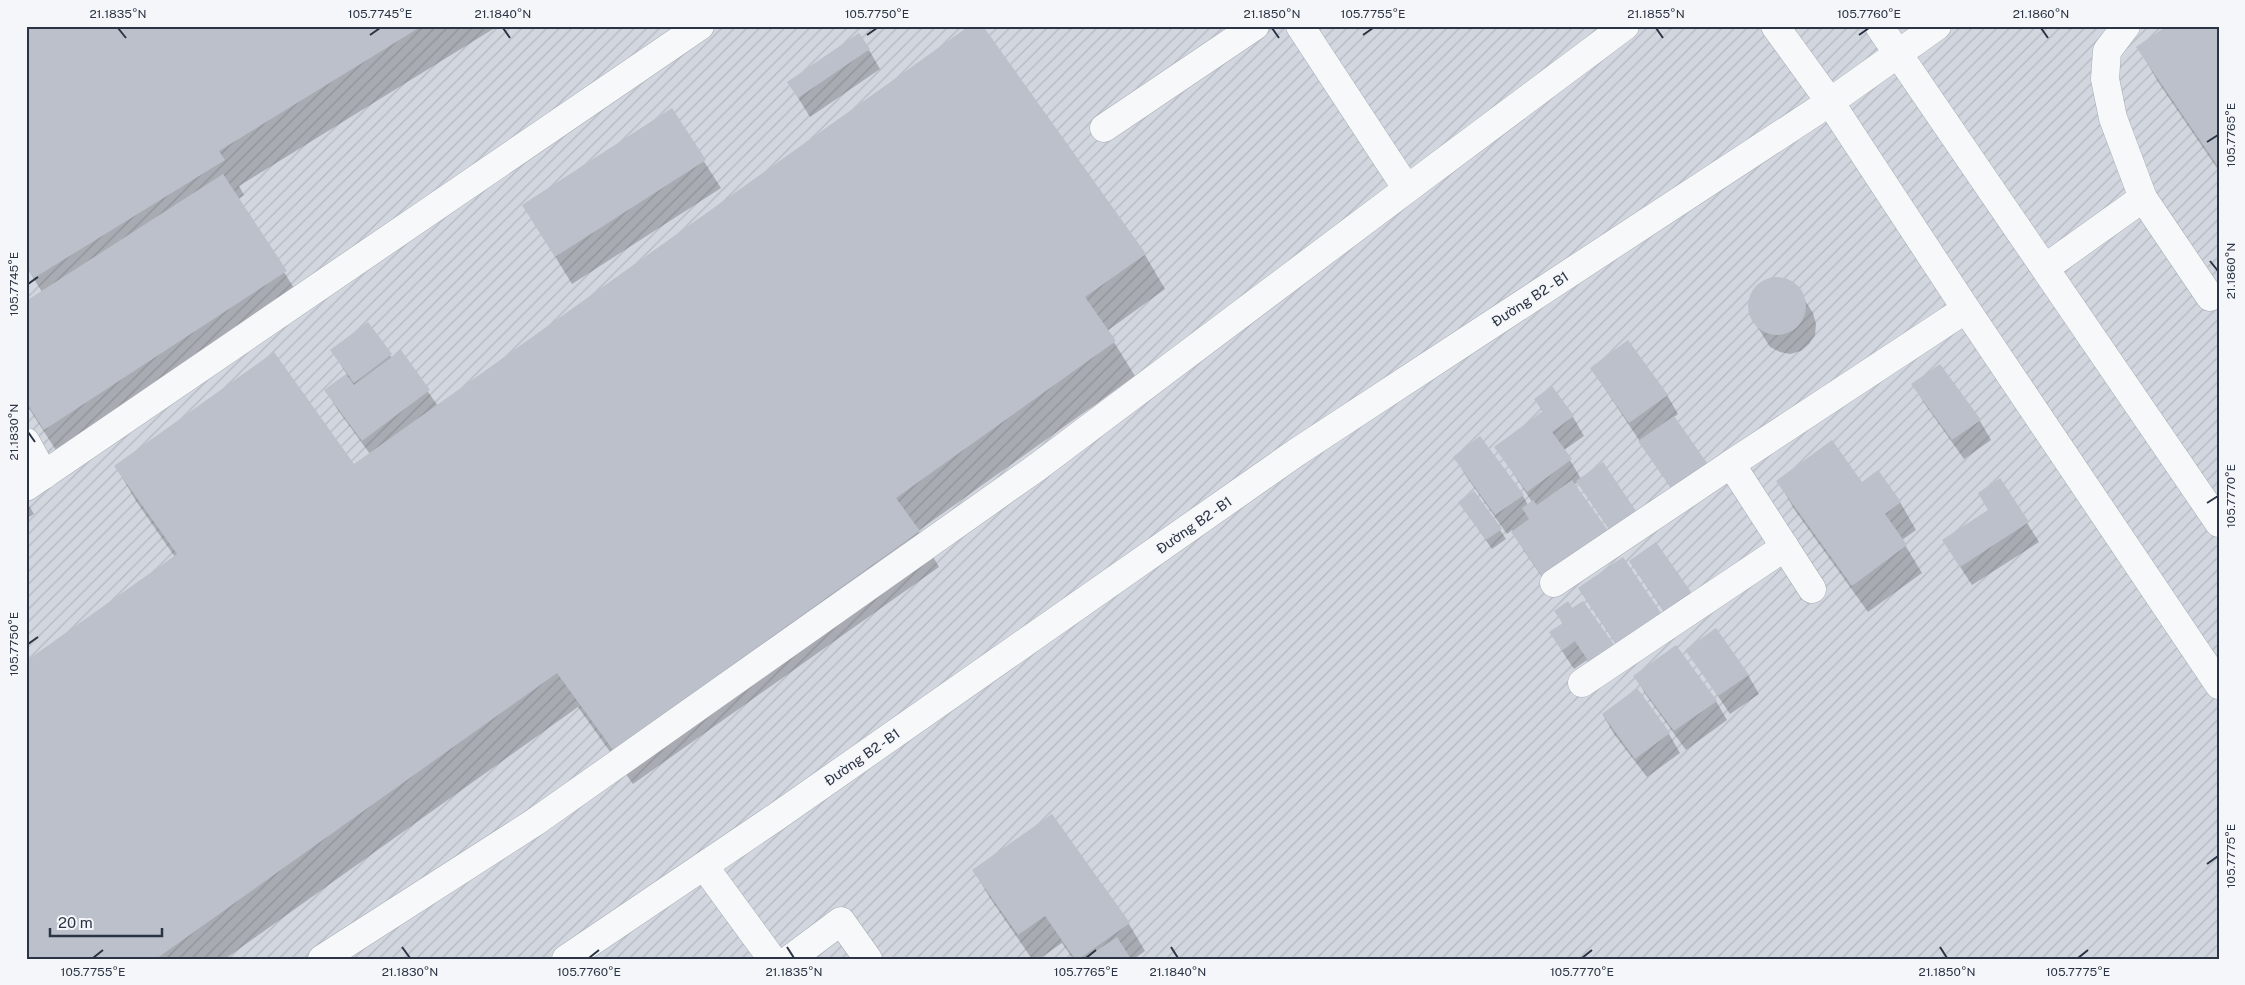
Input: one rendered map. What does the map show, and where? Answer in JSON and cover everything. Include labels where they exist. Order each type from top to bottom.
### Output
[{"type":"street","points":[[26,442],[35,481],[700,26]]},
{"type":"street","points":[[1104,128],[1254,26]]},
{"type":"street","points":[[1300,26],[1407,189]]},
{"type":"street","points":[[322,959],[535,822],[1036,468],[1625,26]]},
{"type":"street","points":[[1775,26],[1830,102],[1966,310],[2219,685]]},
{"type":"street","points":[[1880,26],[2219,523]]},
{"type":"street","name":"Đường B2 - B1","points":[[566,959],[704,866],[1297,452],[1830,102],[1937,26]]},
{"type":"street","points":[[2126,26],[2107,52],[2105,79],[2113,118],[2143,198],[2210,297]]},
{"type":"street","points":[[2045,268],[2143,198]]},
{"type":"street","points":[[1554,583],[1966,310]]},
{"type":"street","points":[[1731,464],[1812,589]]},
{"type":"street","points":[[1582,683],[1785,547]]},
{"type":"street","points":[[704,866],[772,959]]},
{"type":"street","points":[[790,959],[841,921],[868,959]]},
{"type":"shaded area","points":[[26,26],[2219,26],[2219,959],[26,959]]},
{"type":"building","points":[[26,26],[422,26],[219,151],[225,160],[34,278],[26,266]]},
{"type":"building","points":[[969,26],[983,26],[1146,254],[1085,297],[1116,341],[896,498],[920,531],[613,750],[557,673],[156,959],[26,959],[26,661],[177,554],[114,466],[274,352],[354,464]]},
{"type":"building","points":[[2167,26],[2219,26],[2219,168],[2136,47]]},
{"type":"building","points":[[859,33],[870,49],[798,98],[787,82]]},
{"type":"building","points":[[672,108],[706,160],[555,257],[522,205]]},
{"type":"building","points":[[223,174],[287,271],[44,430],[26,402],[26,301]]},
{"type":"building","points":[[1777,277],[1793,282],[1801,290],[1806,306],[1801,322],[1793,330],[1777,335],[1761,330],[1753,322],[1748,306],[1753,290],[1761,282]]},
{"type":"building","points":[[368,322],[392,354],[354,383],[330,350]]},
{"type":"building","points":[[1628,340],[1668,395],[1629,423],[1590,368]]},
{"type":"building","points":[[401,350],[430,390],[362,441],[324,390],[346,374],[354,385]]},
{"type":"building","points":[[1940,364],[1981,420],[1952,440],[1911,384]]},
{"type":"building","points":[[1552,386],[1574,416],[1552,432],[1572,459],[1527,492],[1494,447],[1543,411],[1534,399]]},
{"type":"building","points":[[1674,416],[1707,463],[1671,488],[1638,441]]},
{"type":"building","points":[[1480,436],[1524,495],[1495,515],[1453,457]]},
{"type":"building","points":[[1832,440],[1862,482],[1878,470],[1901,502],[1885,514],[1907,545],[1852,586],[1776,481]]},
{"type":"building","points":[[1603,462],[1638,514],[1611,532],[1576,481]]},
{"type":"building","points":[[2000,478],[2029,522],[1960,567],[1942,540],[1988,510],[1978,493]]},
{"type":"building","points":[[1572,480],[1609,532],[1544,579],[1511,532],[1529,519],[1522,508],[1533,500],[1537,505]]},
{"type":"building","points":[[1474,491],[1502,529],[1486,540],[1458,502]]},
{"type":"building","points":[[1656,542],[1691,592],[1664,611],[1629,561]]},
{"type":"building","points":[[1623,557],[1661,613],[1616,644],[1578,588]]},
{"type":"building","points":[[1568,601],[1572,608],[1583,601],[1615,646],[1590,663],[1575,641],[1562,651],[1549,632],[1563,623],[1554,611]]},
{"type":"building","points":[[1716,628],[1749,675],[1718,696],[1685,650]]},
{"type":"building","points":[[1676,645],[1717,701],[1674,731],[1633,676]]},
{"type":"building","points":[[1637,688],[1670,733],[1635,759],[1602,714]]},
{"type":"building","points":[[1052,814],[1130,923],[1079,959],[1075,959],[1045,916],[1018,935],[972,870]]},
{"type":"building","points":[[1117,937],[1131,959],[1084,959]]}]
